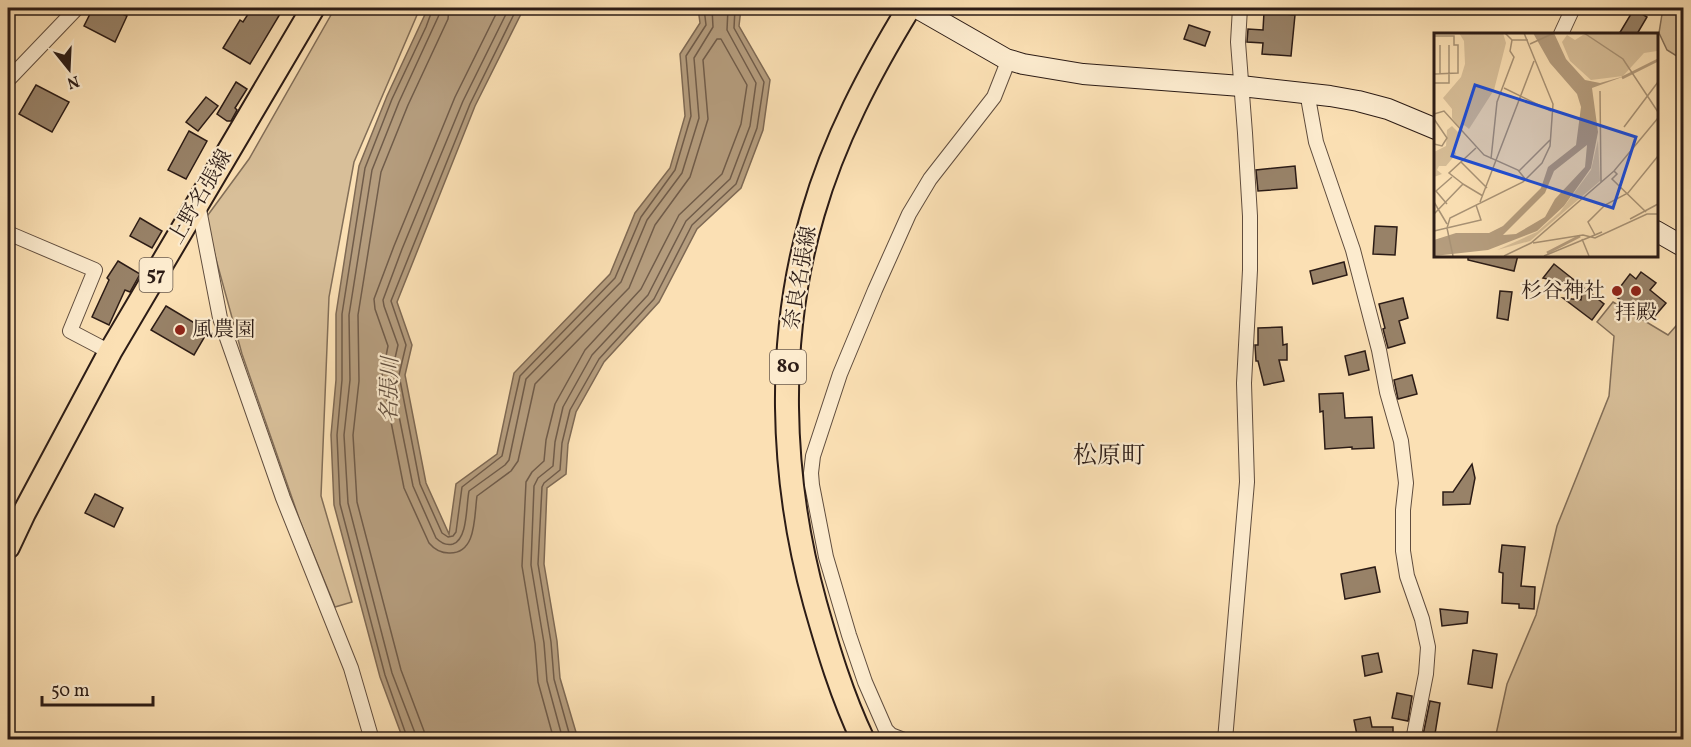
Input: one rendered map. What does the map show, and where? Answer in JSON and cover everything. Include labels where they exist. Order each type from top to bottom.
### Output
[{"type":"main road","name":"上野名張線","points":[[8,547],[110,352],[313,8]]},
{"type":"main road","name":"奈良名張線","points":[[863,740],[825,638],[802,550],[789,465],[788,359],[794,296],[814,210],[840,137],[889,40],[909,8]]},
{"type":"street","points":[[8,80],[77,8]]},
{"type":"street","points":[[917,8],[1009,59],[1023,64],[1083,74],[1307,92],[1388,109],[1434,128]]},
{"type":"street","points":[[1224,740],[1247,482],[1244,383],[1250,270],[1250,216],[1238,42],[1240,8]]},
{"type":"street","points":[[1560,33],[1572,8]]},
{"type":"street","points":[[903,740],[886,730],[865,682],[849,635],[826,557],[812,485],[813,456],[840,374],[909,214],[930,179],[994,97],[1009,59]]},
{"type":"street","points":[[1307,92],[1316,142],[1353,250],[1401,441],[1406,483],[1403,510],[1403,551],[1407,576],[1422,619],[1428,646],[1426,674],[1413,740]]},
{"type":"street","points":[[198,202],[220,318],[283,498],[351,668],[372,740]]},
{"type":"street","points":[[8,232],[95,270],[70,331],[110,352]]},
{"type":"street","points":[[1658,232],[1683,247]]},
{"type":"shaded area","points":[[335,8],[420,8],[354,162],[329,297],[321,496],[352,602],[335,607],[300,521],[242,354],[205,219],[249,159]]},
{"type":"shaded area","points":[[1663,8],[1683,8],[1683,60],[1667,50],[1659,33]]},
{"type":"shaded area","points":[[1613,302],[1668,335],[1683,318],[1683,739],[1495,739],[1507,684],[1536,615],[1557,526],[1609,396],[1614,336],[1597,322]]},
{"type":"water","name":"名張川","points":[[428,8],[524,8],[475,106],[397,302],[412,345],[405,375],[426,483],[449,534],[456,484],[497,454],[514,373],[610,274],[635,213],[670,168],[685,116],[680,54],[700,23],[698,8],[741,8],[739,26],[770,80],[763,130],[741,188],[697,229],[659,302],[604,362],[576,412],[568,444],[566,474],[547,488],[544,564],[557,641],[560,678],[578,739],[403,739],[380,677],[334,505],[331,435],[336,380],[336,314],[359,166],[387,96]]},
{"type":"building","points":[[93,8],[109,8],[127,16],[115,42],[84,26]]},
{"type":"building","points":[[252,8],[269,8],[280,14],[250,64],[223,48],[240,20],[243,22]]},
{"type":"building","points":[[1634,9],[1647,17],[1638,33],[1620,33]]},
{"type":"building","points":[[1264,12],[1295,15],[1291,56],[1262,54],[1263,43],[1247,42],[1248,29],[1263,30]]},
{"type":"building","points":[[1189,25],[1210,32],[1205,46],[1184,39]]},
{"type":"building","points":[[236,82],[247,89],[235,108],[237,110],[231,121],[227,121],[217,114]]},
{"type":"building","points":[[36,85],[69,102],[52,132],[19,114]]},
{"type":"building","points":[[206,97],[218,106],[198,131],[186,122]]},
{"type":"building","points":[[189,131],[207,141],[186,179],[168,170]]},
{"type":"building","points":[[1295,166],[1297,188],[1258,191],[1256,170]]},
{"type":"building","points":[[140,218],[162,231],[152,248],[130,236]]},
{"type":"building","points":[[1375,226],[1397,227],[1395,255],[1373,254]]},
{"type":"building","points":[[1468,256],[1518,256],[1514,271],[1468,260]]},
{"type":"building","points":[[118,261],[140,274],[130,292],[125,290],[109,325],[92,317],[109,280],[107,278]]},
{"type":"building","points":[[1344,262],[1347,275],[1313,284],[1310,271]]},
{"type":"building","points":[[1554,264],[1583,287],[1543,278]]},
{"type":"building","name":"拝殿","points":[[1641,272],[1656,283],[1650,290],[1666,303],[1655,316],[1640,305],[1635,311],[1614,295],[1630,274],[1636,279]]},
{"type":"building","points":[[1583,287],[1604,304],[1592,320],[1563,298],[1581,300]]},
{"type":"building","points":[[1500,291],[1512,292],[1508,320],[1497,318]]},
{"type":"building","points":[[1403,298],[1408,318],[1399,321],[1405,343],[1388,348],[1379,304]]},
{"type":"building","name":"風農園","points":[[166,306],[208,331],[194,355],[151,330]]},
{"type":"building","points":[[1282,327],[1283,345],[1287,344],[1287,360],[1279,360],[1284,381],[1264,385],[1258,361],[1256,361],[1255,345],[1258,345],[1258,328]]},
{"type":"building","points":[[1365,351],[1369,370],[1349,375],[1345,356]]},
{"type":"building","points":[[1412,375],[1417,394],[1398,399],[1394,380]]},
{"type":"building","points":[[1343,393],[1345,418],[1372,417],[1374,448],[1325,449],[1323,411],[1320,412],[1319,394]]},
{"type":"building","points":[[1472,464],[1475,478],[1470,504],[1443,505],[1443,492],[1453,492]]},
{"type":"building","points":[[95,494],[123,508],[114,527],[85,513]]},
{"type":"building","points":[[1502,545],[1525,547],[1521,586],[1535,587],[1534,609],[1519,608],[1519,604],[1502,603],[1503,573],[1499,572]]},
{"type":"building","points":[[1375,567],[1380,592],[1345,599],[1341,574]]},
{"type":"building","points":[[1440,609],[1468,612],[1467,623],[1442,626]]},
{"type":"building","points":[[1473,650],[1497,654],[1492,688],[1468,684]]},
{"type":"building","points":[[1378,653],[1382,672],[1365,676],[1362,656]]},
{"type":"building","points":[[1397,693],[1412,696],[1408,721],[1392,718]]},
{"type":"building","points":[[1430,701],[1440,703],[1434,740],[1422,740]]},
{"type":"building","points":[[1370,717],[1372,727],[1393,727],[1393,740],[1358,740],[1354,720]]},
{"type":"place","name":"杉谷神社","points":[[1617,291]]},
{"type":"place","name":"拝殿","points":[[1636,291]]},
{"type":"place","name":"風農園","points":[[180,330]]},
{"type":"district","name":"松原町","points":[[1109,457]]}]
